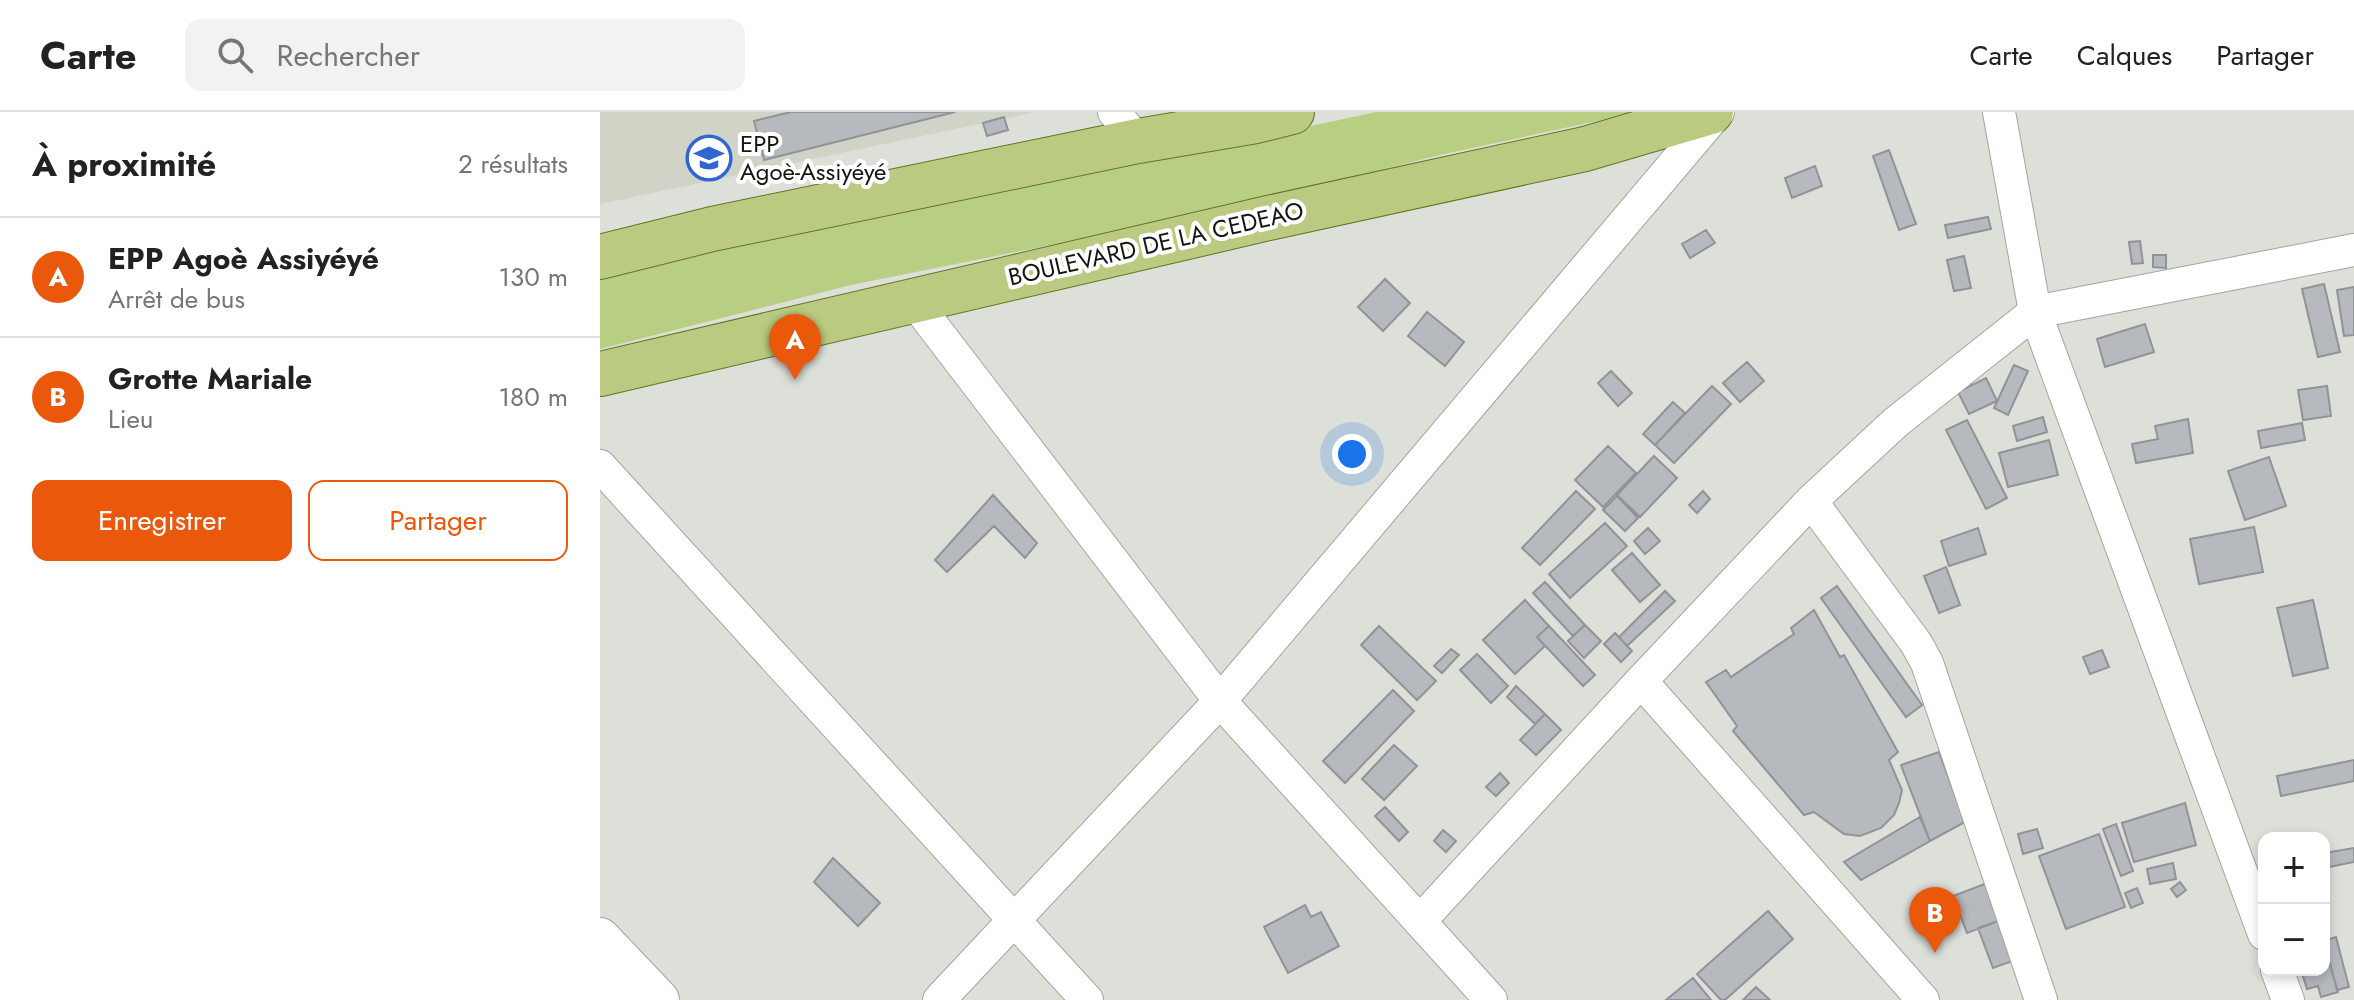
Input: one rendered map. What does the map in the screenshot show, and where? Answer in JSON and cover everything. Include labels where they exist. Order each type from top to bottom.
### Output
[{"type":"main road","points":[[600,257],[1126,127],[1256,121],[1292,112]]},
{"type":"main road","name":"BOULEVARD DE LA CEDEAO","points":[[600,374],[913,300],[1585,149],[1711,112]]},
{"type":"street","points":[[939,1000],[1220,701],[1718,112]]},
{"type":"street","points":[[1999,112],[2035,312],[2258,918]]},
{"type":"street","points":[[1420,921],[1811,501],[1895,423],[2035,312],[2354,250]]},
{"type":"street","points":[[913,300],[1220,701],[1491,1000]]},
{"type":"street","points":[[600,466],[1087,1000]]},
{"type":"street","points":[[1811,501],[1916,643],[1927,663],[2041,1000]]},
{"type":"street","points":[[1641,681],[1923,1000]]},
{"type":"street","points":[[600,938],[659,1000]]},
{"type":"street","points":[[2279,976],[2288,1000]]},
{"type":"street","points":[[600,986],[613,1000]]},
{"type":"shaded area","name":"EPP Agoè-Assiyéyé","points":[[600,112],[1036,112],[600,204]]},
{"type":"green space","points":[[1376,112],[1639,112],[1440,155],[1201,215],[851,285],[600,349],[600,279],[825,223],[1068,179]]},
{"type":"building","points":[[791,112],[955,112],[764,160],[754,121]]},
{"type":"building","points":[[1004,117],[1008,130],[987,136],[983,123]]},
{"type":"building","points":[[1889,150],[1916,224],[1899,230],[1873,156]]},
{"type":"building","points":[[1815,166],[1822,186],[1792,198],[1785,178]]},
{"type":"building","points":[[1988,217],[1991,229],[1948,238],[1945,225]]},
{"type":"building","points":[[1706,230],[1715,243],[1690,258],[1682,244]]},
{"type":"building","points":[[2140,241],[2143,263],[2132,264],[2129,242]]},
{"type":"building","points":[[2153,255],[2166,255],[2166,268],[2153,267]]},
{"type":"building","points":[[1964,256],[1971,288],[1954,291],[1947,260]]},
{"type":"building","points":[[1385,279],[1410,303],[1383,331],[1358,307]]},
{"type":"building","points":[[2324,284],[2340,352],[2318,357],[2302,289]]},
{"type":"building","points":[[2354,287],[2354,335],[2344,336],[2337,290]]},
{"type":"building","points":[[1427,312],[1464,342],[1445,366],[1408,336]]},
{"type":"building","points":[[2145,324],[2154,352],[2105,367],[2097,339]]},
{"type":"building","points":[[1747,362],[1764,381],[1740,402],[1723,383]]},
{"type":"building","points":[[2014,365],[2028,371],[2008,415],[1994,408]]},
{"type":"building","points":[[1611,371],[1632,393],[1618,406],[1598,383]]},
{"type":"building","points":[[1986,378],[1997,401],[1969,414],[1958,392]]},
{"type":"building","points":[[1712,386],[1731,404],[1674,463],[1655,445]]},
{"type":"building","points":[[2327,386],[2331,416],[2303,420],[2298,390]]},
{"type":"building","points":[[1673,402],[1685,413],[1655,445],[1643,434]]},
{"type":"building","points":[[2043,417],[2047,432],[2017,441],[2013,426]]},
{"type":"building","points":[[2188,419],[2193,453],[2136,463],[2132,444],[2158,439],[2155,426]]},
{"type":"building","points":[[1967,420],[2007,498],[1986,509],[1946,430]]},
{"type":"building","points":[[2302,423],[2305,440],[2261,448],[2258,431]]},
{"type":"building","points":[[2049,440],[2058,475],[2008,487],[1999,453]]},
{"type":"building","points":[[1608,446],[1636,473],[1603,507],[1575,480]]},
{"type":"building","points":[[1654,456],[1677,478],[1640,517],[1617,495]]},
{"type":"building","points":[[2269,457],[2286,506],[2245,520],[2228,471]]},
{"type":"building","points":[[1576,491],[1595,509],[1540,565],[1522,548]]},
{"type":"building","points":[[1703,491],[1710,499],[1697,513],[1689,505]]},
{"type":"building","points":[[993,495],[1037,543],[1025,558],[994,526],[947,572],[935,560]]},
{"type":"building","points":[[1617,496],[1638,518],[1625,531],[1603,510]]},
{"type":"building","points":[[1605,523],[1627,546],[1570,598],[1549,574]]},
{"type":"building","points":[[2254,527],[2263,572],[2199,584],[2190,539]]},
{"type":"building","points":[[1648,528],[1660,541],[1645,554],[1634,541]]},
{"type":"building","points":[[1978,528],[1986,554],[1949,566],[1941,541]]},
{"type":"building","points":[[1632,553],[1660,585],[1640,602],[1612,570]]},
{"type":"building","points":[[1946,567],[1960,605],[1939,613],[1924,576]]},
{"type":"building","points":[[1545,582],[1585,625],[1573,636],[1533,593]]},
{"type":"building","points":[[1837,586],[1922,705],[1906,717],[1821,598]]},
{"type":"building","points":[[1665,591],[1675,601],[1627,646],[1619,637]]},
{"type":"building","points":[[1525,600],[1549,626],[1537,637],[1545,646],[1515,674],[1483,640]]},
{"type":"building","points":[[2313,600],[2328,668],[2293,676],[2277,608]]},
{"type":"building","points":[[1814,610],[1840,657],[1844,655],[1898,752],[1889,760],[1902,790],[1894,815],[1881,828],[1860,836],[1844,834],[1814,812],[1804,815],[1733,731],[1737,726],[1706,682],[1726,670],[1731,677],[1794,634],[1791,628]]},
{"type":"building","points":[[1585,625],[1601,641],[1584,658],[1568,641]]},
{"type":"building","points":[[1379,626],[1436,681],[1417,700],[1361,645]]},
{"type":"building","points":[[1549,626],[1595,675],[1583,686],[1537,637]]},
{"type":"building","points":[[1615,633],[1632,651],[1621,662],[1604,644]]},
{"type":"building","points":[[1451,649],[1459,655],[1442,673],[1434,666]]},
{"type":"building","points":[[2102,650],[2109,667],[2090,674],[2083,657]]},
{"type":"building","points":[[1477,654],[1508,686],[1491,703],[1460,670]]},
{"type":"building","points":[[1516,686],[1545,714],[1535,724],[1507,697]]},
{"type":"building","points":[[1393,690],[1414,711],[1345,783],[1323,761]]},
{"type":"building","points":[[1545,714],[1561,730],[1536,755],[1520,740]]},
{"type":"building","points":[[1394,745],[1417,766],[1384,800],[1362,779]]},
{"type":"building","points":[[1939,752],[1965,822],[1930,841],[1901,765]]},
{"type":"building","points":[[2354,760],[2354,781],[2281,796],[2277,776]]},
{"type":"building","points":[[1500,773],[1509,783],[1496,796],[1486,787]]},
{"type":"building","points":[[2185,803],[2196,845],[2134,862],[2122,823]]},
{"type":"building","points":[[1385,807],[1408,832],[1399,841],[1375,816]]},
{"type":"building","points":[[1920,817],[1930,841],[1861,880],[1844,862]]},
{"type":"building","points":[[2116,824],[2133,871],[2121,876],[2103,829]]},
{"type":"building","points":[[2037,829],[2043,848],[2023,854],[2018,834]]},
{"type":"building","points":[[1443,830],[1456,841],[1446,852],[1434,841]]},
{"type":"building","points":[[2099,834],[2125,907],[2066,929],[2039,856]]},
{"type":"building","points":[[2354,848],[2354,862],[2330,867],[2330,852]]},
{"type":"building","points":[[833,858],[880,903],[858,926],[814,882]]},
{"type":"building","points":[[2173,863],[2176,879],[2150,884],[2147,869]]},
{"type":"building","points":[[2180,882],[2186,890],[2177,897],[2171,889]]},
{"type":"building","points":[[1987,883],[2001,920],[1967,933],[1953,896]]},
{"type":"building","points":[[2137,888],[2143,903],[2131,908],[2125,893]]},
{"type":"building","points":[[1305,905],[1311,917],[1321,912],[1339,946],[1288,973],[1264,927]]},
{"type":"building","points":[[1768,911],[1793,939],[1725,1000],[1721,1000],[1697,974]]},
{"type":"building","points":[[2001,920],[2015,960],[1993,968],[1978,928]]},
{"type":"building","points":[[2336,937],[2349,987],[2337,990],[2330,964],[2330,939]]},
{"type":"building","points":[[2330,965],[2338,992],[2321,997],[2318,986],[2307,989],[2303,976],[2330,976]]},
{"type":"building","points":[[1693,978],[1711,1000],[1666,1000]]},
{"type":"building","points":[[1756,987],[1770,1000],[1743,1000]]},
{"type":"place","name":"EPP Agoè-Assiyéyé","points":[[709,158]]},
{"type":"place","name":"EPP Agoè Assiyéyé","points":[[795,380]]},
{"type":"place","name":"Grotte Mariale","points":[[1935,953]]}]
